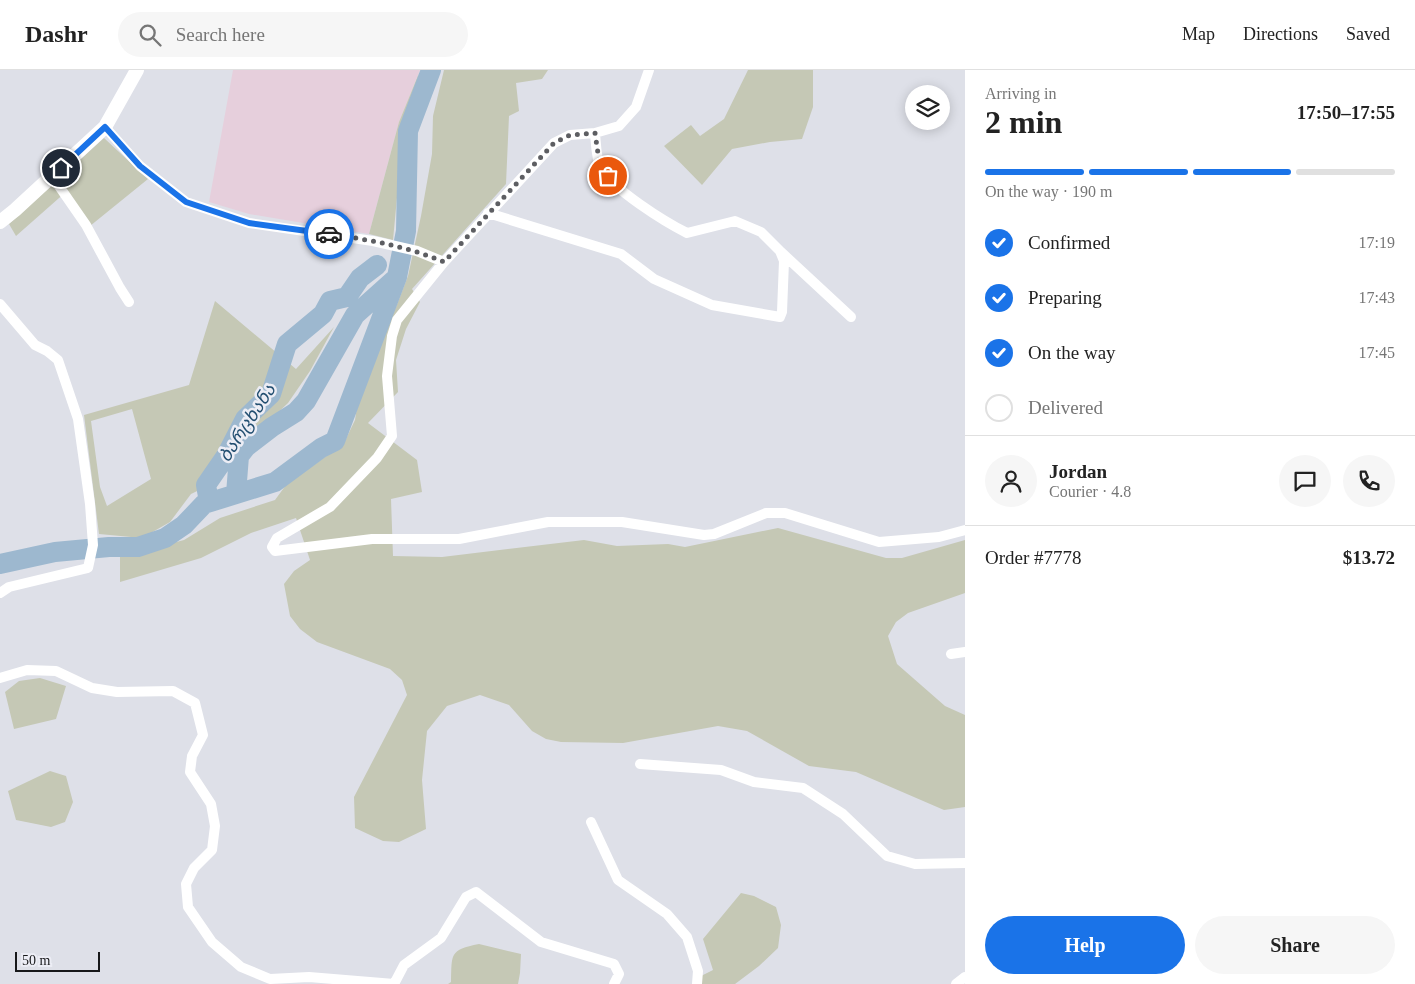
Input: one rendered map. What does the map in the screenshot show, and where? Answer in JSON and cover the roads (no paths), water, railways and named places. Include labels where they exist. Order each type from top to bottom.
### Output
[{"type":"street","points":[[0,222],[105,127],[137,70]]},
{"type":"street","points":[[649,70],[636,107],[619,126],[595,133],[570,135],[554,143],[444,262],[397,320],[392,336],[387,376],[392,436],[377,458],[330,507],[277,538],[272,547],[275,552],[372,539],[459,539],[548,522],[622,522],[704,535],[714,534],[766,513],[784,514],[879,542],[939,537],[965,530]]},
{"type":"street","points":[[105,127],[140,166],[186,202],[249,223],[386,244],[417,251],[444,262]]},
{"type":"street","points":[[595,133],[600,167],[615,185],[668,224],[688,233],[735,221],[761,232],[851,317]]},
{"type":"street","points":[[52,176],[86,225],[129,302]]},
{"type":"street","points":[[488,213],[620,254],[654,279],[712,305],[780,317],[782,312],[784,261],[780,251]]},
{"type":"street","points":[[0,304],[35,345],[47,351],[58,360],[78,419],[90,504],[93,545],[88,568],[9,587],[0,593]]},
{"type":"street","points":[[951,654],[965,652]]},
{"type":"street","points":[[0,678],[27,670],[56,671],[92,688],[118,692],[172,691],[195,703],[203,735],[192,756],[190,772],[211,804],[215,826],[212,850],[194,868],[186,884],[188,908],[212,942],[241,967],[270,979],[308,976],[394,984],[404,965],[440,938],[466,896],[476,892],[542,942],[614,964],[619,974],[614,984]]},
{"type":"street","points":[[640,764],[720,770],[754,782],[803,788],[843,814],[887,856],[914,864],[965,863]]},
{"type":"street","points":[[591,822],[618,880],[667,914],[688,937],[698,971],[697,984]]},
{"type":"street","points":[[956,984],[965,977]]},
{"type":"waterway","name":"ბარცხანა","points":[[0,564],[55,552],[109,547],[138,547],[165,538],[184,525],[204,504],[275,482],[321,448],[335,441],[397,277],[406,231],[408,131],[431,70]]},
{"type":"waterway","name":"ბარცხანა","points":[[209,502],[206,485],[226,456],[245,419],[271,394],[287,344],[323,314],[330,301],[347,297],[360,278],[377,265]]},
{"type":"waterway","name":"ბარცხანა","points":[[236,494],[239,456],[246,447],[296,412],[306,401],[355,315],[394,280]]}]
